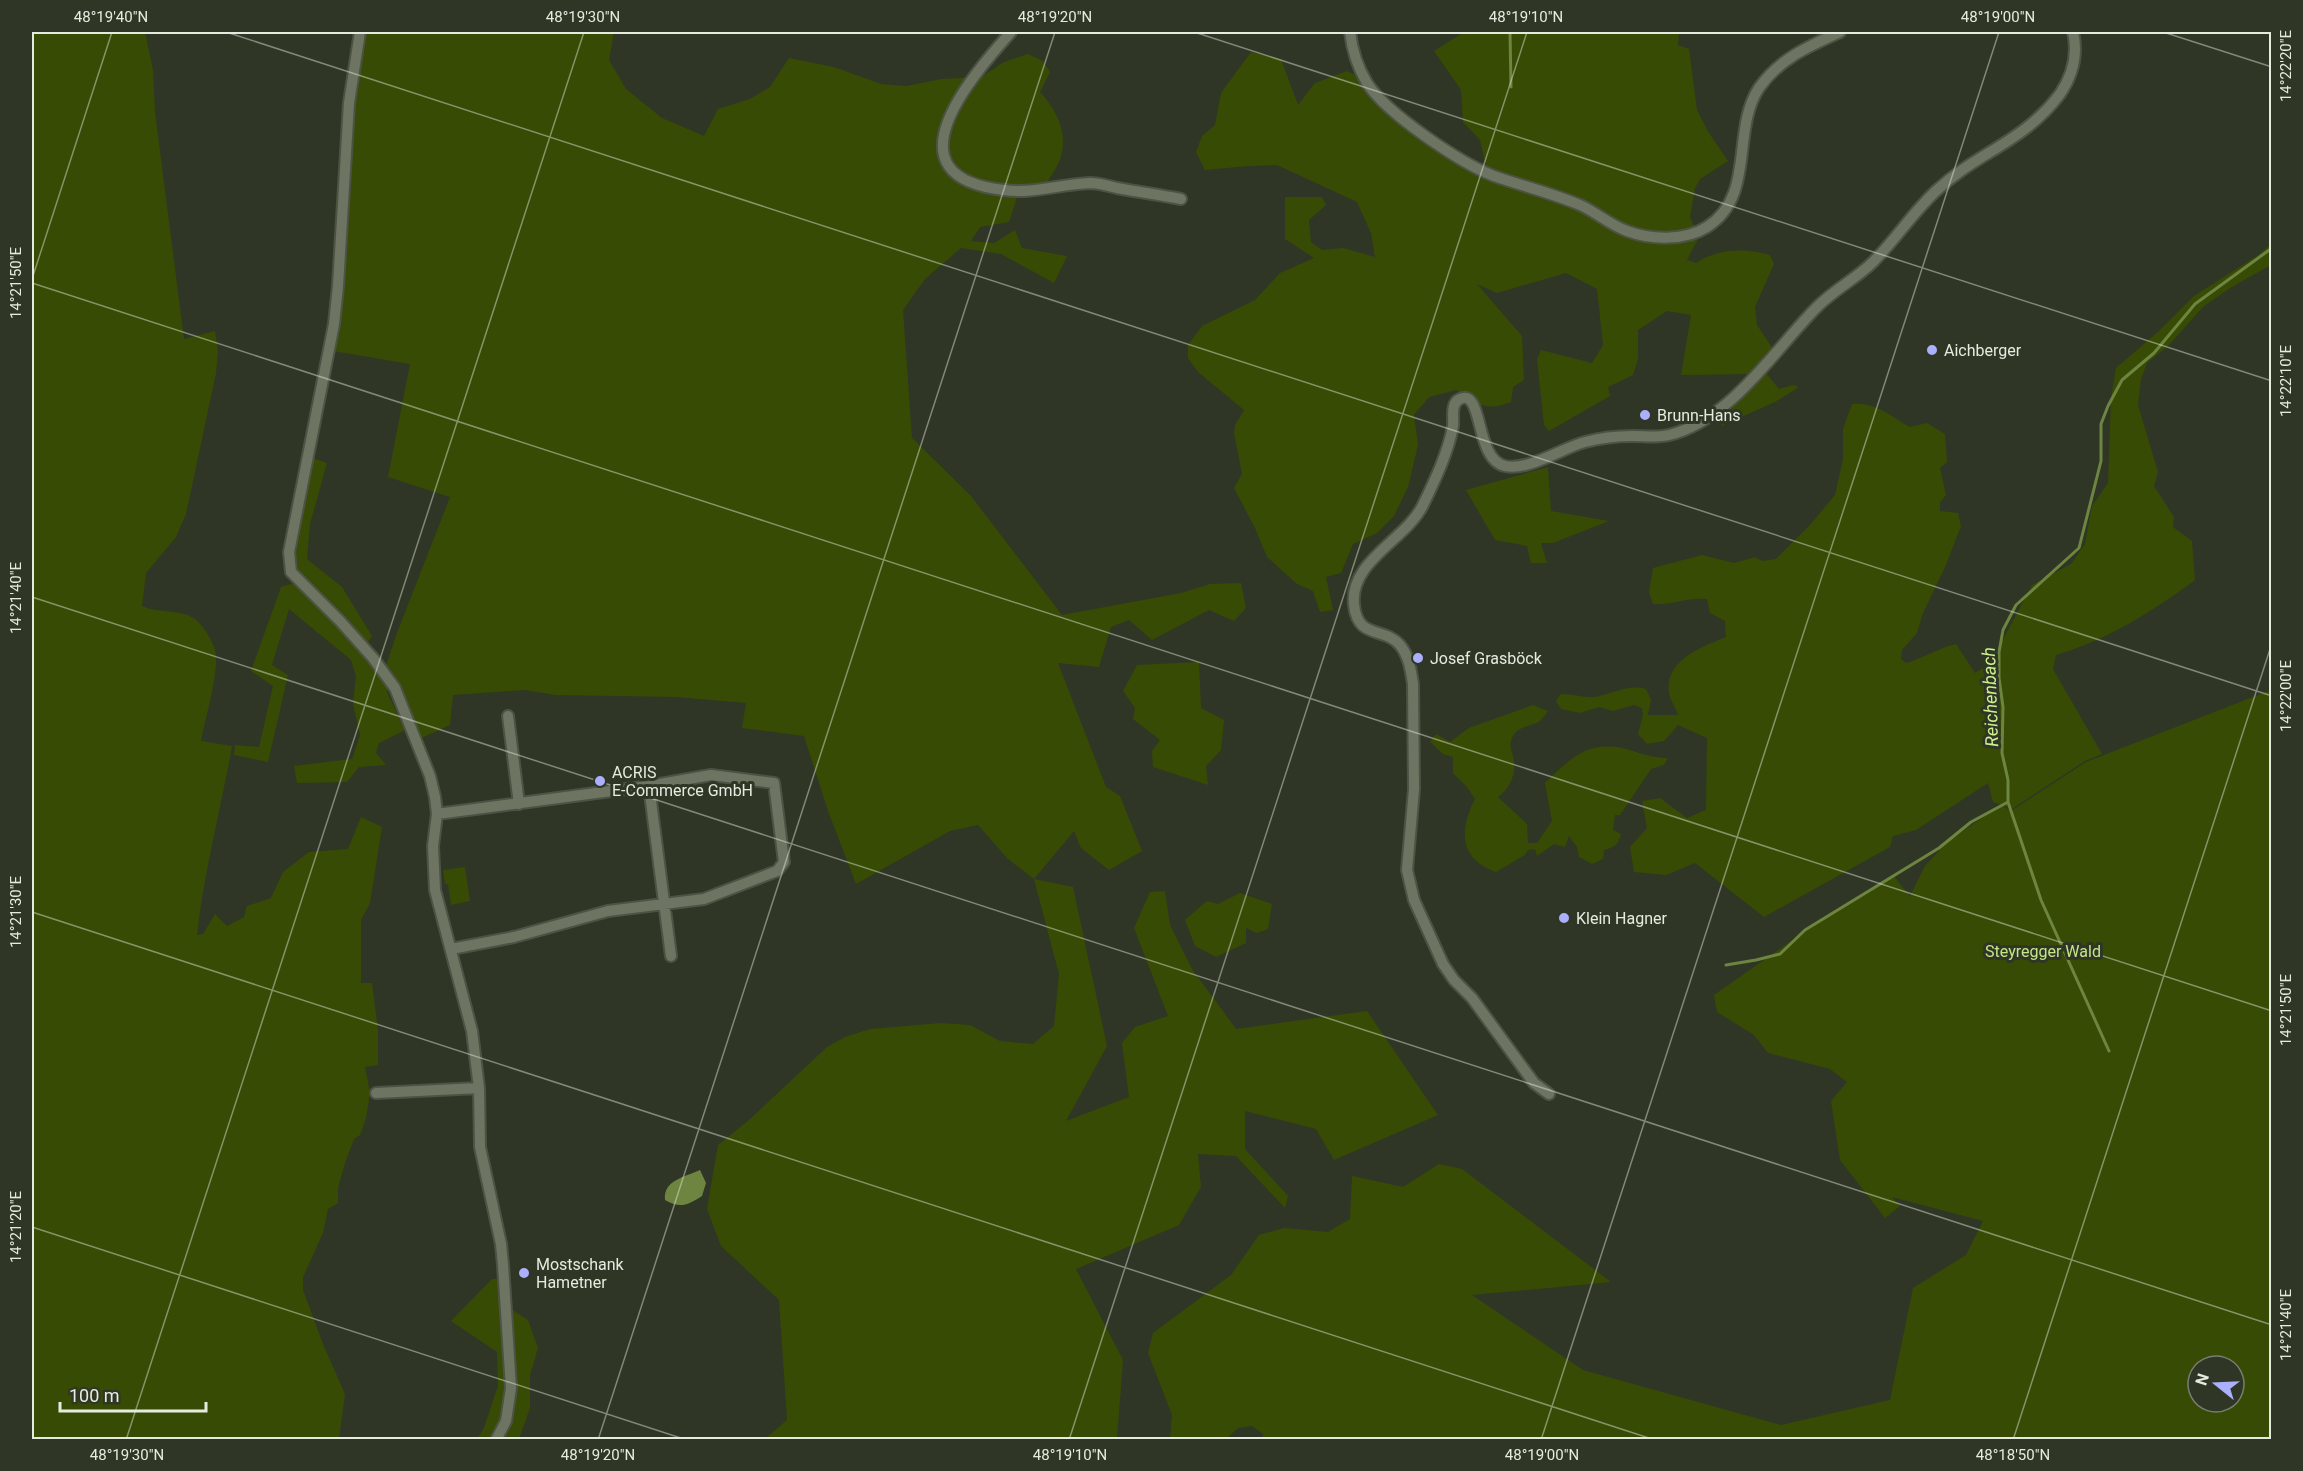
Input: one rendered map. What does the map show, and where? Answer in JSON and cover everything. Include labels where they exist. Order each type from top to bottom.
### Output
[{"type":"street","points":[[360,32],[349,103],[334,324],[289,552],[291,572],[373,658],[394,688],[430,776],[437,814],[433,846],[435,890],[472,1031],[479,1088],[480,1147],[501,1244],[510,1370],[510,1404],[506,1421],[496,1440]]},
{"type":"street","points":[[1011,32],[974,76],[954,108],[946,126],[941,141],[942,152],[954,173],[969,182],[1004,190],[1049,189],[1092,183],[1180,199]]},
{"type":"street","points":[[1350,32],[1362,73],[1377,96],[1393,111],[1455,156],[1493,176],[1581,205],[1628,231],[1655,237],[1679,237],[1696,233],[1719,217],[1735,193],[1746,120],[1759,88],[1782,62],[1800,50],[1840,32]]},
{"type":"street","points":[[1549,1094],[1534,1083],[1472,998],[1443,964],[1414,900],[1407,870],[1414,789],[1413,684],[1407,656],[1396,641],[1366,630],[1359,622],[1353,601],[1356,585],[1371,561],[1401,534],[1421,508],[1445,455],[1454,423],[1455,402],[1465,398],[1475,406],[1484,446],[1489,456],[1494,462],[1509,467],[1539,460],[1558,451],[1603,438],[1671,435],[1706,419],[1743,387],[1836,290],[1871,264],[1937,190],[1951,178],[2034,123],[2061,92],[2068,80],[2076,54],[2073,32]]},
{"type":"street","points":[[508,716],[519,804]]},
{"type":"street","points":[[437,814],[650,786],[714,775],[774,783],[784,862],[777,872],[704,899],[608,911],[514,937],[451,949]]},
{"type":"street","points":[[650,786],[671,956]]},
{"type":"street","points":[[376,1093],[479,1088]]},
{"type":"green space","points":[[32,32],[145,32],[153,70],[155,112],[184,339],[215,331],[218,351],[216,373],[186,514],[176,537],[146,573],[142,606],[189,616],[198,621],[207,633],[215,650],[216,659],[201,741],[232,746],[208,864],[197,935],[203,934],[215,914],[227,926],[244,917],[247,906],[271,898],[283,872],[309,852],[348,849],[361,817],[382,827],[370,903],[361,920],[361,983],[372,983],[378,1030],[378,1065],[365,1067],[370,1092],[366,1118],[360,1135],[354,1139],[345,1163],[338,1188],[338,1203],[328,1209],[323,1233],[303,1277],[303,1290],[345,1394],[339,1439],[32,1439]]},
{"type":"green space","points":[[365,32],[614,32],[609,60],[626,89],[662,118],[704,136],[718,109],[750,99],[770,87],[789,58],[834,67],[881,84],[907,86],[941,79],[981,77],[1004,62],[1028,54],[1043,61],[1050,72],[1040,92],[1056,113],[1062,130],[1063,147],[1060,159],[1048,181],[1049,186],[1020,188],[1009,222],[980,227],[971,241],[994,243],[1015,230],[1022,248],[1067,256],[1054,283],[1001,254],[961,248],[925,279],[903,310],[912,438],[971,496],[1062,615],[1181,593],[1210,584],[1241,583],[1246,608],[1234,621],[1209,610],[1152,640],[1129,620],[1111,627],[1099,667],[1058,663],[1106,787],[1120,796],[1142,851],[1109,870],[1081,848],[1074,831],[1034,879],[1008,859],[978,825],[950,831],[856,884],[828,811],[804,736],[742,728],[746,703],[677,697],[556,695],[524,690],[453,695],[450,725],[419,739],[397,685],[386,666],[450,497],[388,477],[410,364],[333,351],[342,296],[352,112]]},
{"type":"green space","points":[[1464,32],[1679,32],[1678,45],[1689,49],[1697,110],[1728,161],[1700,179],[1695,188],[1690,217],[1699,237],[1687,260],[1696,263],[1714,254],[1741,250],[1770,255],[1774,264],[1755,307],[1757,325],[1773,349],[1765,361],[1756,366],[1756,374],[1766,373],[1779,389],[1793,385],[1799,387],[1775,402],[1721,426],[1754,374],[1681,375],[1691,315],[1667,311],[1638,330],[1638,359],[1633,375],[1608,387],[1610,396],[1549,431],[1544,425],[1537,359],[1541,350],[1592,363],[1603,345],[1597,289],[1566,273],[1497,293],[1477,284],[1522,336],[1524,380],[1513,387],[1511,402],[1502,405],[1482,405],[1456,390],[1429,397],[1414,415],[1418,445],[1408,487],[1394,516],[1377,533],[1353,544],[1341,573],[1326,577],[1333,610],[1320,612],[1313,591],[1297,584],[1267,557],[1234,488],[1242,474],[1234,433],[1235,425],[1244,410],[1198,372],[1188,358],[1188,345],[1202,326],[1255,300],[1280,273],[1314,258],[1285,239],[1285,197],[1322,197],[1326,205],[1309,220],[1311,242],[1322,250],[1343,248],[1375,257],[1371,233],[1357,202],[1277,165],[1205,170],[1196,152],[1202,136],[1215,125],[1221,93],[1251,52],[1281,59],[1298,105],[1315,83],[1347,71],[1357,76],[1370,98],[1383,109],[1466,166],[1488,176],[1480,140],[1463,122],[1461,90],[1434,51]]},
{"type":"green space","points":[[2271,244],[2271,265],[2204,306],[2169,345],[2147,363],[2141,379],[2138,405],[2158,472],[2154,486],[2174,517],[2173,527],[2192,541],[2195,580],[2128,624],[2075,649],[2056,655],[2053,669],[2102,754],[2085,761],[2012,809],[1993,802],[1988,783],[1916,830],[1893,836],[1890,847],[1764,917],[1695,863],[1666,875],[1634,872],[1630,847],[1647,828],[1642,801],[1660,798],[1687,818],[1706,810],[1707,738],[1678,725],[1664,741],[1647,744],[1638,734],[1643,715],[1642,708],[1634,705],[1613,711],[1599,707],[1580,713],[1561,709],[1556,701],[1561,694],[1595,697],[1639,688],[1646,689],[1651,700],[1648,715],[1678,715],[1669,693],[1672,672],[1679,663],[1696,650],[1726,637],[1725,621],[1710,613],[1707,599],[1653,604],[1649,592],[1653,568],[1702,555],[1734,563],[1755,557],[1762,561],[1776,559],[1810,525],[1835,495],[1843,459],[1843,429],[1852,404],[1876,407],[1910,427],[1927,423],[1945,434],[1947,462],[1940,468],[1946,495],[1940,502],[1940,511],[1958,513],[1961,526],[1946,565],[1923,613],[1917,633],[1902,650],[1901,659],[1906,663],[1956,644],[1975,673],[1990,664],[2032,585],[2071,564],[2085,544],[2092,506],[2108,483],[2111,398],[2116,368],[2159,331],[2194,296],[2257,256]]},
{"type":"green space","points":[[312,458],[327,463],[310,524],[307,559],[342,587],[372,636],[362,651],[388,685],[387,692],[405,730],[379,743],[376,753],[386,765],[359,767],[347,782],[297,783],[294,766],[352,759],[360,735],[353,704],[356,676],[351,660],[289,609],[272,665],[288,675],[268,762],[234,755],[235,745],[259,747],[273,686],[251,671],[281,587],[295,583],[298,573],[294,555]]},
{"type":"green space","points":[[1548,467],[1551,511],[1609,521],[1553,543],[1541,543],[1547,563],[1531,563],[1527,546],[1495,540],[1466,490]]},
{"type":"green space","points":[[1199,662],[1201,708],[1224,720],[1221,750],[1206,766],[1208,785],[1153,767],[1152,751],[1160,740],[1133,719],[1135,708],[1123,691],[1137,665]]},
{"type":"green space","name":"Steyregger Wald","points":[[2271,690],[2271,1439],[1263,1440],[1263,1434],[1252,1426],[1238,1428],[1226,1439],[1170,1439],[1172,1415],[1148,1353],[1153,1333],[1231,1275],[1259,1235],[1284,1228],[1328,1232],[1350,1219],[1352,1176],[1403,1187],[1439,1164],[1462,1169],[1611,1282],[1472,1295],[1583,1370],[1781,1425],[1890,1400],[1913,1288],[1966,1255],[1983,1221],[1892,1197],[1900,1206],[1885,1218],[1840,1160],[1831,1101],[1847,1082],[1830,1069],[1768,1053],[1754,1035],[1717,1012],[1714,995],[1807,930],[1893,875],[1910,896],[1925,866],[1947,842],[2001,805],[2011,811],[2086,762]]},
{"type":"green space","points":[[1533,705],[1548,711],[1539,722],[1520,729],[1514,734],[1510,744],[1514,761],[1513,777],[1498,797],[1527,824],[1528,843],[1537,843],[1552,821],[1545,783],[1579,754],[1598,747],[1609,747],[1668,758],[1664,765],[1651,769],[1620,815],[1615,815],[1613,830],[1621,834],[1616,845],[1604,850],[1603,859],[1592,864],[1579,857],[1577,847],[1569,836],[1565,847],[1554,844],[1537,856],[1535,849],[1528,850],[1525,855],[1496,872],[1475,859],[1469,851],[1466,842],[1466,822],[1475,799],[1453,773],[1453,757],[1443,754],[1430,742],[1436,734],[1450,742],[1469,728]]},
{"type":"green space","points":[[465,867],[470,901],[451,905],[443,870]]},
{"type":"green space","points":[[1034,879],[1073,887],[1107,1046],[1066,1121],[1129,1097],[1122,1043],[1135,1027],[1168,1016],[1134,928],[1150,892],[1165,891],[1170,925],[1192,969],[1236,1029],[1367,1011],[1438,1115],[1334,1160],[1316,1129],[1245,1111],[1245,1149],[1288,1196],[1285,1208],[1236,1156],[1198,1154],[1201,1187],[1179,1225],[1076,1269],[1123,1360],[1117,1439],[765,1439],[787,1420],[779,1300],[721,1246],[707,1209],[718,1145],[749,1120],[827,1047],[845,1037],[870,1029],[941,1023],[970,1025],[1000,1041],[1033,1044],[1054,1026],[1059,974]]},
{"type":"green space","points":[[1240,893],[1272,904],[1268,929],[1257,933],[1246,928],[1246,943],[1216,957],[1195,946],[1185,920],[1207,901],[1218,904]]},
{"type":"green space","points":[[492,1279],[499,1279],[508,1388],[504,1418],[492,1439],[477,1439],[484,1428],[498,1386],[497,1352],[451,1321]]},
{"type":"green space","points":[[508,1307],[528,1320],[538,1348],[530,1375],[530,1408],[519,1439],[503,1436],[512,1417],[514,1390]]},
{"type":"shaded area","points":[[700,1170],[706,1183],[702,1196],[684,1205],[665,1200],[665,1193],[671,1184]]},
{"type":"waterway","points":[[1510,32],[1511,87]]},
{"type":"waterway","name":"Reichenbach","points":[[2109,1051],[2041,900],[2008,802],[2008,780],[2002,753],[2003,707],[1999,678],[1999,652],[2003,630],[2016,605],[2079,548],[2101,461],[2101,424],[2122,380],[2154,353],[2195,304],[2272,248]]},
{"type":"waterway","points":[[1726,965],[1780,954],[1805,930],[1939,848],[1971,822],[2008,802]]},
{"type":"place","name":"Aichberger","points":[[1932,350]]},
{"type":"place","name":"Brunn-Hans","points":[[1645,415]]},
{"type":"place","name":"Josef Grasböck","points":[[1418,658]]},
{"type":"place","name":"ACRIS E-Commerce GmbH","points":[[600,781]]},
{"type":"place","name":"Klein Hagner","points":[[1564,918]]},
{"type":"place","name":"Mostschank Hametner","points":[[524,1273]]}]
